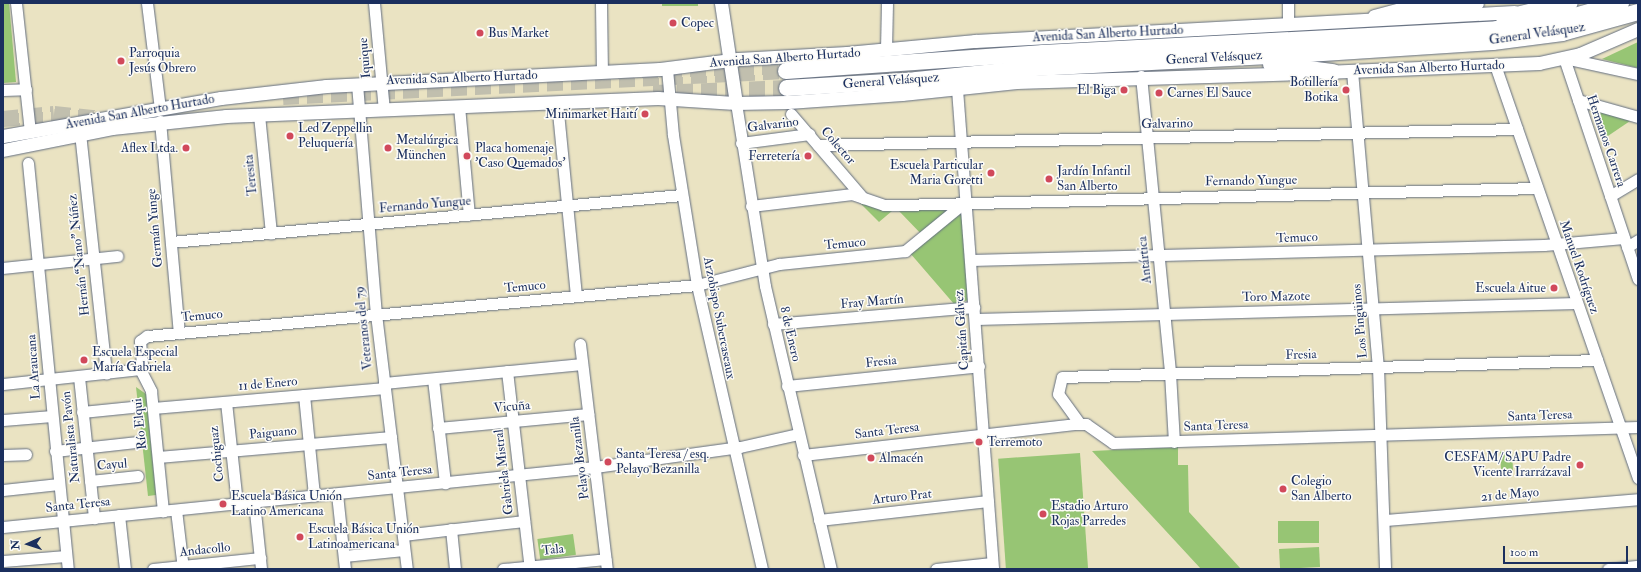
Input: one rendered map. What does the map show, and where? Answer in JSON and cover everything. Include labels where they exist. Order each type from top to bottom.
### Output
[{"type":"highway","name":"General Velásquez","points":[[786,71],[1043,53],[1396,35],[1524,25],[1578,15],[1621,3]]},
{"type":"highway","points":[[1396,35],[1432,27],[1512,17],[1550,7]]},
{"type":"highway","name":"General Velásquez","points":[[787,88],[916,80],[1034,68],[1500,41],[1569,31],[1638,12]]},
{"type":"highway","points":[[1198,59],[1333,72]]},
{"type":"main road","points":[[721,3],[724,38],[736,103]]},
{"type":"main road","points":[[1364,21],[1398,8],[1477,3]]},
{"type":"main road","name":"Avenida San Alberto Hurtado","points":[[3,150],[262,92],[381,82],[667,69],[729,60],[886,50],[1011,39],[1508,12],[1571,3]]},
{"type":"main road","name":"Avenida San Alberto Hurtado","points":[[3,136],[160,115],[259,115],[669,98],[736,103],[873,97],[1016,82],[1141,76],[1333,72],[1539,63],[1564,58],[1604,45],[1638,30]]},
{"type":"main road","points":[[714,62],[724,38]]},
{"type":"street","points":[[16,3],[30,132]]},
{"type":"street","name":"Germán Yunge","points":[[147,3],[160,115],[179,332]]},
{"type":"street","name":"Iquique","points":[[374,3],[384,110]]},
{"type":"street","points":[[601,3],[602,72]]},
{"type":"street","points":[[886,50],[887,3]]},
{"type":"street","points":[[1288,3],[1288,25]]},
{"type":"street","name":"Avenida San Alberto Hurtado","points":[[1564,58],[1638,74]]},
{"type":"street","name":"Hermanos Carrera","points":[[1564,58],[1638,279]]},
{"type":"street","name":"Manuel Rodríguez","points":[[1495,65],[1619,428],[1638,478]]},
{"type":"street","name":"Arzobispo Subercaseaux","points":[[667,69],[669,98],[682,195],[697,285],[732,448],[762,569]]},
{"type":"street","name":"Los Pingüinos","points":[[1352,71],[1378,367],[1382,435],[1386,569]]},
{"type":"street","name":"Antártica","points":[[1141,76],[1170,373],[1174,442]]},
{"type":"street","name":"Veteranos del 79","points":[[357,84],[376,314],[407,569]]},
{"type":"street","points":[[3,90],[26,89]]},
{"type":"street","name":"Capitán Gálvez","points":[[957,89],[976,319],[993,566]]},
{"type":"street","points":[[1578,100],[1638,117]]},
{"type":"street","points":[[557,102],[576,296]]},
{"type":"street","name":"8 de Enero","points":[[736,103],[761,269],[818,520],[831,569]]},
{"type":"street","points":[[459,106],[469,215]]},
{"type":"street","name":"Colector","points":[[791,114],[863,198]]},
{"type":"street","name":"Teresita","points":[[259,115],[271,233]]},
{"type":"street","name":"Galvarino","points":[[818,146],[1517,129]]},
{"type":"street","name":"Hernán “Nano” Núñez","points":[[80,133],[106,374]]},
{"type":"street","name":"Galvarino","points":[[741,143],[809,134]]},
{"type":"street","name":"La Araucana","points":[[28,164],[39,264],[55,451],[68,569]]},
{"type":"street","points":[[1610,196],[1638,179]]},
{"type":"street","name":"Fernando Yungue","points":[[751,206],[852,194],[884,205],[966,201],[1537,188]]},
{"type":"street","name":"Fernando Yungue","points":[[171,242],[682,195]]},
{"type":"street","name":"Temuco","points":[[141,338],[179,332],[697,285],[779,264],[894,253],[910,249],[966,201]]},
{"type":"street","points":[[1626,242],[1638,240]]},
{"type":"street","name":"Temuco","points":[[971,260],[1626,242]]},
{"type":"street","points":[[3,268],[117,256]]},
{"type":"street","name":"Toro Mazote","points":[[976,319],[1577,303]]},
{"type":"street","name":"Fray Martín","points":[[773,324],[974,307]]},
{"type":"street","name":"Río Elqui","points":[[141,338],[140,369],[151,391],[163,511]]},
{"type":"street","name":"Pelayo Bezanilla","points":[[580,344],[606,564]]},
{"type":"street","name":"Fresia","points":[[1080,424],[1058,394],[1062,377],[1597,360]]},
{"type":"street","name":"11 de Enero","points":[[152,408],[304,395],[433,379],[582,364]]},
{"type":"street","name":"Fresia","points":[[787,386],[979,366]]},
{"type":"street","points":[[3,384],[79,377],[140,369]]},
{"type":"street","name":"Gabriela Mistral","points":[[507,372],[530,568]]},
{"type":"street","name":"Naturalista Pavón","points":[[79,377],[94,518]]},
{"type":"street","points":[[433,379],[445,483]]},
{"type":"street","points":[[304,395],[314,496]]},
{"type":"street","name":"Cochiguaz","points":[[226,402],[237,504]]},
{"type":"street","points":[[82,412],[132,407]]},
{"type":"street","name":"Vicuña","points":[[438,428],[588,414]]},
{"type":"street","points":[[3,420],[52,416]]},
{"type":"street","name":"Santa Teresa","points":[[803,455],[1080,424],[1090,427],[1113,443],[1638,427]]},
{"type":"street","name":"Santa Teresa","points":[[3,526],[237,504],[595,467],[732,448],[798,434]]},
{"type":"street","name":"Paiguano","points":[[158,458],[391,437]]},
{"type":"street","points":[[55,451],[136,442]]},
{"type":"street","points":[[3,455],[26,454]]},
{"type":"street","name":"Cayul","points":[[90,481],[138,476]]},
{"type":"street","points":[[3,490],[59,484]]},
{"type":"street","points":[[337,494],[345,569]]},
{"type":"street","name":"21 de Mayo","points":[[1385,520],[1638,499]]},
{"type":"street","name":"Arturo Prat","points":[[818,520],[988,501]]},
{"type":"street","points":[[254,502],[260,564]]},
{"type":"street","points":[[176,510],[182,568]]},
{"type":"street","points":[[119,515],[125,569]]},
{"type":"street","points":[[403,535],[524,521]]},
{"type":"street","points":[[451,529],[455,569]]},
{"type":"street","points":[[344,556],[404,550]]},
{"type":"street","points":[[3,561],[66,556]]},
{"type":"street","name":"Andacollo","points":[[153,569],[260,564]]},
{"type":"street","name":"Tala","points":[[503,569],[606,564]]},
{"type":"street","points":[[936,569],[993,566]]},
{"type":"street","points":[[1608,569],[1638,566]]},
{"type":"green space","points":[[3,3],[9,3],[16,82],[3,83]]},
{"type":"green space","points":[[662,3],[698,3],[698,6],[662,6]]},
{"type":"green space","points":[[1638,42],[1638,68],[1602,59]]},
{"type":"green space","points":[[1589,106],[1633,119],[1602,140]]},
{"type":"green space","points":[[857,200],[961,212],[964,216],[969,300],[954,304],[910,253],[926,239],[899,211],[892,211],[879,222]]},
{"type":"green space","points":[[136,387],[146,394],[156,495],[148,496]]},
{"type":"green space","points":[[1178,447],[1178,465],[1188,465],[1189,512],[1241,569],[1201,569],[1092,451]]},
{"type":"green space","points":[[1512,451],[1513,472],[1501,473],[1500,452]]},
{"type":"green space","name":"Estadio Arturo Rojas Parredes","points":[[1080,453],[1088,569],[1006,569],[998,459]]},
{"type":"green space","points":[[1278,521],[1319,521],[1319,543],[1278,543]]},
{"type":"green space","points":[[573,534],[576,555],[540,560],[537,539]]},
{"type":"green space","points":[[1319,547],[1320,567],[1280,569],[1279,549]]},
{"type":"tunnel","points":[[283,97],[786,71]]},
{"type":"tunnel","points":[[653,93],[787,88]]},
{"type":"tunnel","points":[[3,119],[54,114],[102,119]]},
{"type":"place","name":"Copec","points":[[673,23]]},
{"type":"place","name":"Bus Market","points":[[480,33]]},
{"type":"place","name":"Parroquia Jesús Obrero","points":[[121,61]]},
{"type":"place","name":"El Biga","points":[[1124,90]]},
{"type":"place","name":"Botillería Botika","points":[[1346,90]]},
{"type":"place","name":"Carnes El Sauce","points":[[1159,93]]},
{"type":"place","name":"Minimarket Haití","points":[[645,114]]},
{"type":"place","name":"Led Zeppellin Peluquería","points":[[290,136]]},
{"type":"place","name":"Aflex Ltda.","points":[[186,148]]},
{"type":"place","name":"Metalúrgica München","points":[[388,148]]},
{"type":"place","name":"Placa homenaje 'Caso Quemados'","points":[[467,156]]},
{"type":"place","name":"Ferretería","points":[[808,156]]},
{"type":"place","name":"Escuela Particular Maria Goretti","points":[[991,173]]},
{"type":"place","name":"Jardín Infantil San Alberto","points":[[1049,179]]},
{"type":"place","name":"Escuela Aitue","points":[[1554,288]]},
{"type":"place","name":"Escuela Especial María Gabriela","points":[[84,360]]},
{"type":"place","name":"Terremoto","points":[[979,442]]},
{"type":"place","name":"Almacén","points":[[871,458]]},
{"type":"place","name":"Santa Teresa / esq. Pelayo Bezanilla","points":[[608,462]]},
{"type":"place","name":"CESFAM/ SAPU Padre Vicente Irarrázaval","points":[[1580,465]]},
{"type":"place","name":"Colegio San Alberto","points":[[1283,489]]},
{"type":"place","name":"Escuela Básica Unión Latino Americana","points":[[223,504]]},
{"type":"place","name":"Estadio Arturo Rojas Parredes","points":[[1043,514]]},
{"type":"place","name":"Escuela Básica Unión Latinoamericana","points":[[300,537]]}]
